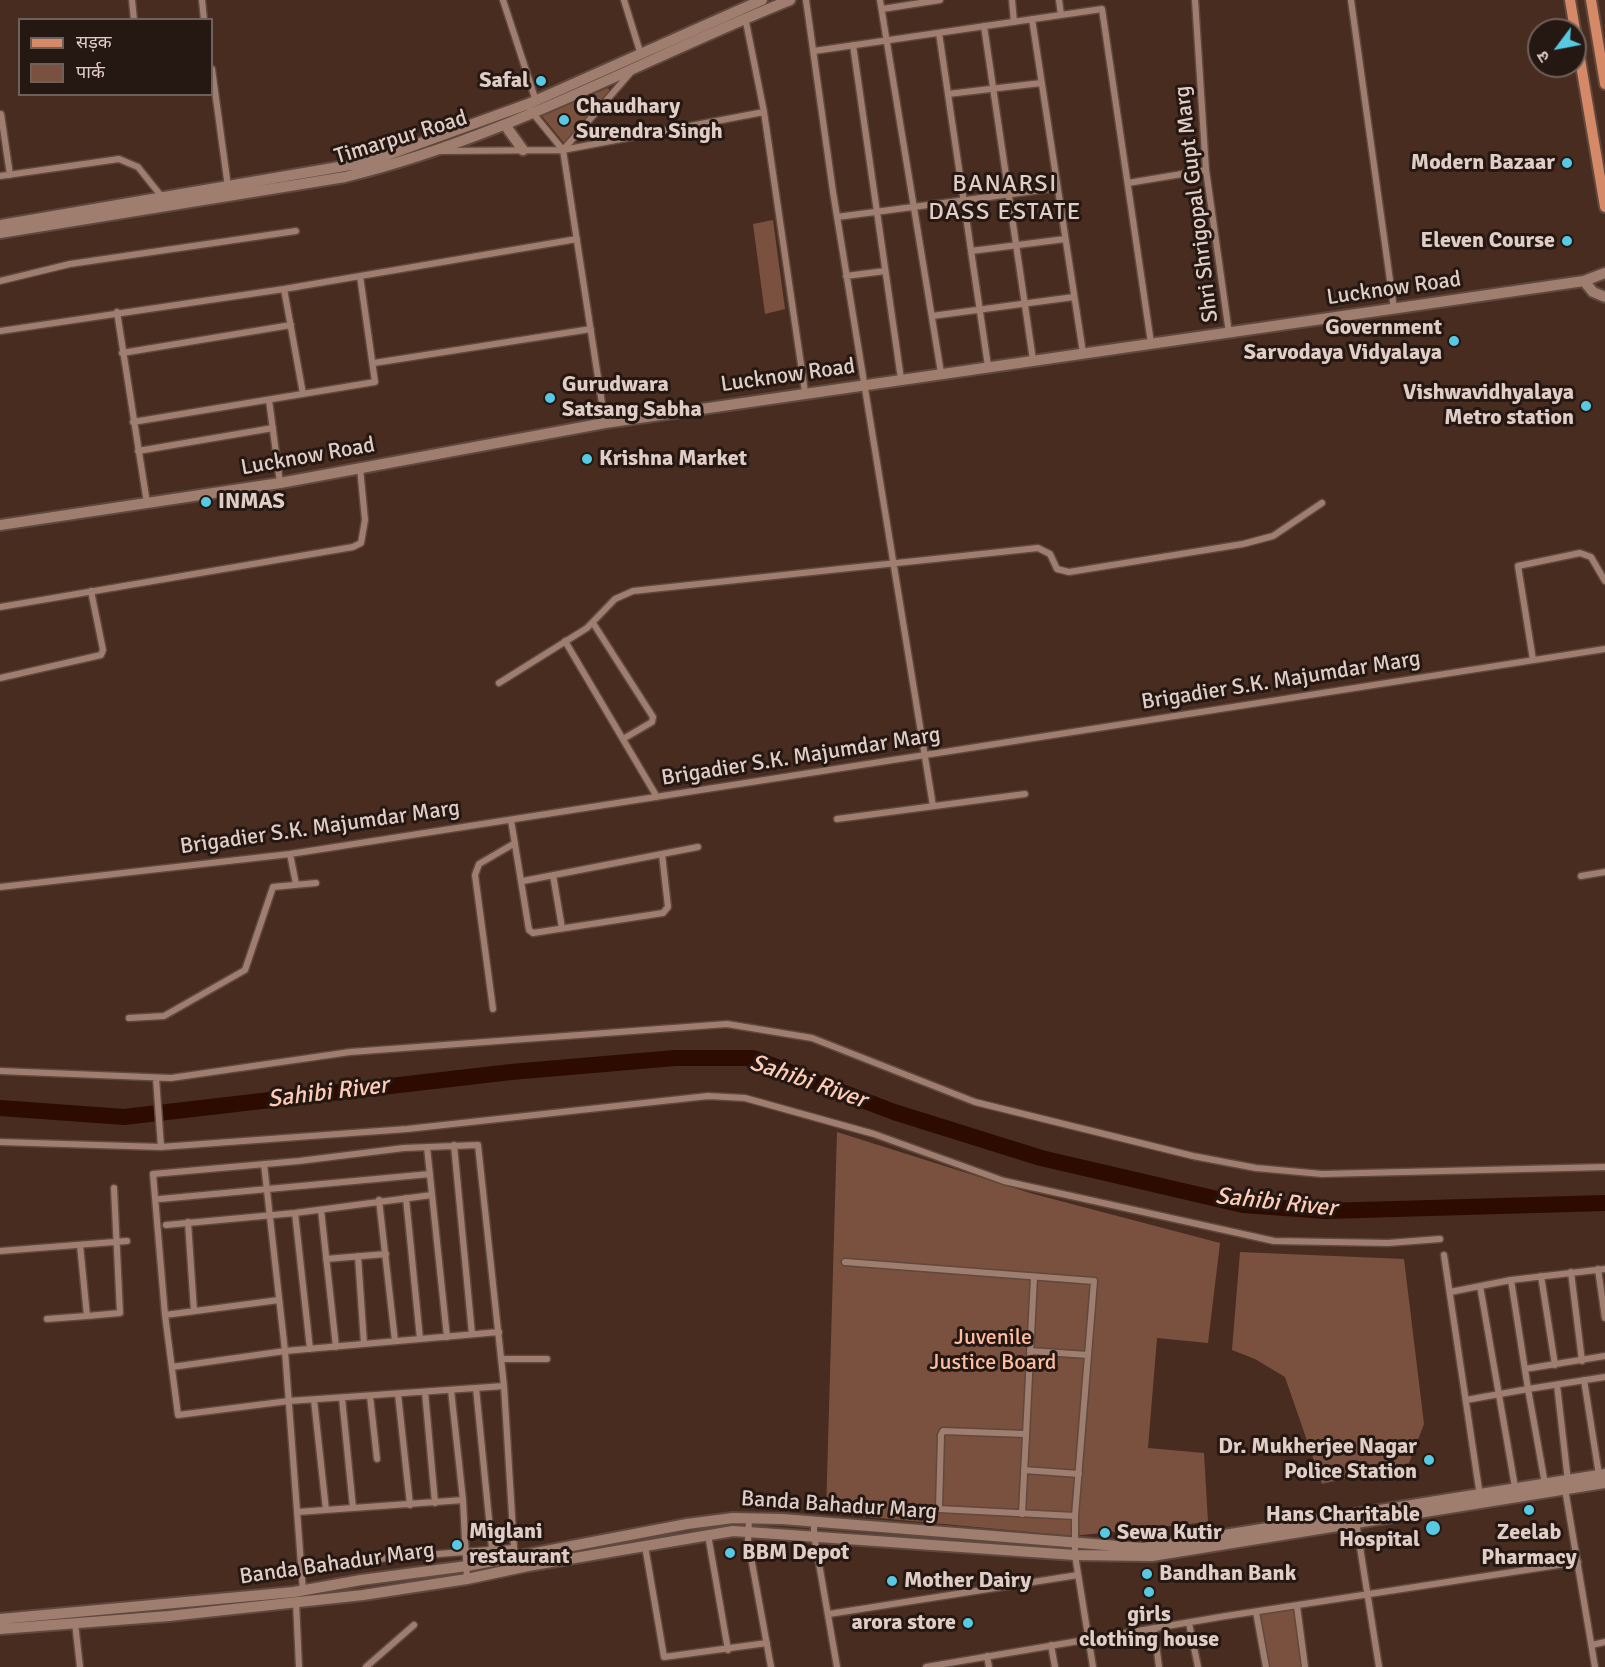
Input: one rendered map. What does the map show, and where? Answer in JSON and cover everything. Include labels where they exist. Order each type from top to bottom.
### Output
[{"type":"main road","points":[[1570,0],[1605,207]]},
{"type":"main road","points":[[1592,0],[1605,84]]},
{"type":"street","points":[[132,0],[134,18]]},
{"type":"street","points":[[202,0],[204,18]]},
{"type":"street","points":[[503,0],[532,106],[563,150],[605,423]]},
{"type":"street","points":[[624,0],[641,55]]},
{"type":"street","name":"Timarpur Road","points":[[229,192],[361,164],[632,71],[745,13],[762,0]]},
{"type":"street","name":"Timarpur Road","points":[[0,225],[345,177],[437,152],[505,125],[532,106],[641,55],[745,13],[790,0]]},
{"type":"street","points":[[806,0],[863,384],[933,806]]},
{"type":"street","points":[[880,0],[941,373]]},
{"type":"street","points":[[882,9],[940,0]]},
{"type":"street","points":[[1012,0],[1014,22]]},
{"type":"street","points":[[1059,0],[1061,15]]},
{"type":"street","name":"Shri Shrigopal Gupt Marg","points":[[1195,0],[1206,170],[1230,333]]},
{"type":"street","points":[[1351,0],[1394,310]]},
{"type":"street","points":[[814,51],[1032,20],[1099,8],[1103,13],[1151,344]]},
{"type":"street","points":[[745,13],[764,112],[805,392]]},
{"type":"street","points":[[1032,20],[1083,353]]},
{"type":"street","points":[[984,26],[1033,360]]},
{"type":"street","points":[[939,33],[988,366]]},
{"type":"street","points":[[853,45],[901,378]]},
{"type":"street","points":[[563,150],[632,71]]},
{"type":"street","points":[[213,76],[229,192]]},
{"type":"street","points":[[948,94],[1041,83]]},
{"type":"street","points":[[437,152],[563,150],[764,112]]},
{"type":"street","points":[[1,114],[10,175]]},
{"type":"street","points":[[505,125],[523,150]]},
{"type":"street","points":[[0,177],[119,159],[138,167],[163,202]]},
{"type":"street","points":[[1128,183],[1206,170]]},
{"type":"street","points":[[837,217],[1057,188]]},
{"type":"street","name":"Timarpur Road","points":[[0,233],[163,202]]},
{"type":"street","points":[[0,281],[70,264],[296,231]]},
{"type":"street","points":[[0,331],[284,289],[577,239]]},
{"type":"street","points":[[971,251],[1065,239]]},
{"type":"street","points":[[846,276],[885,270]]},
{"type":"street","name":"Lucknow Road","points":[[0,525],[280,483],[605,423],[901,378],[1394,310],[1584,281],[1605,273]]},
{"type":"street","points":[[133,422],[373,383],[377,380],[360,276]]},
{"type":"street","points":[[1584,281],[1593,292],[1605,297]]},
{"type":"street","points":[[284,289],[303,394]]},
{"type":"street","points":[[932,316],[1074,297]]},
{"type":"street","points":[[117,312],[147,503]]},
{"type":"street","points":[[122,353],[291,325]]},
{"type":"street","points":[[374,363],[591,329]]},
{"type":"street","points":[[269,400],[280,483]]},
{"type":"street","points":[[138,451],[273,428]]},
{"type":"street","points":[[0,607],[353,547],[361,543],[365,520],[360,468]]},
{"type":"street","points":[[499,684],[593,623],[615,598],[633,591],[1038,548],[1050,554],[1057,569],[1069,572],[1243,544],[1273,536],[1322,503]]},
{"type":"street","points":[[1533,660],[1518,566],[1583,553],[1591,557],[1605,581]]},
{"type":"street","points":[[0,678],[101,655],[103,650],[91,591]]},
{"type":"street","points":[[593,623],[653,717],[652,722],[623,739]]},
{"type":"street","points":[[566,641],[657,797]]},
{"type":"street","name":"Brigadier S.K. Majumdar Marg","points":[[0,887],[290,854],[1605,649]]},
{"type":"street","points":[[837,819],[1024,794]]},
{"type":"street","points":[[511,820],[523,881],[529,930],[537,934],[666,911],[662,854]]},
{"type":"street","points":[[494,1009],[475,875],[479,864],[515,843]]},
{"type":"street","points":[[523,881],[698,847]]},
{"type":"street","points":[[290,854],[296,884]]},
{"type":"street","points":[[1581,876],[1605,872]]},
{"type":"street","points":[[553,875],[562,928]]},
{"type":"street","points":[[129,1018],[164,1016],[245,970],[273,887],[316,883]]},
{"type":"street","points":[[0,1071],[171,1078],[350,1052],[727,1024],[812,1038],[975,1102],[1172,1151],[1256,1168],[1322,1174],[1605,1167]]},
{"type":"street","points":[[156,1077],[160,1144]]},
{"type":"street","points":[[0,1142],[160,1144],[407,1129],[708,1096],[745,1098],[874,1134],[1004,1181],[1274,1241],[1389,1243],[1440,1239]]},
{"type":"street","points":[[504,1386],[289,1401],[178,1415],[165,1315],[153,1174],[427,1147],[476,1144],[480,1148],[502,1359],[504,1386],[515,1551],[519,1567]]},
{"type":"street","points":[[454,1145],[472,1334]]},
{"type":"street","points":[[427,1147],[447,1337]]},
{"type":"street","points":[[264,1164],[285,1351],[298,1512],[301,1566],[299,1667]]},
{"type":"street","points":[[160,1199],[430,1174]]},
{"type":"street","points":[[47,1319],[120,1313],[114,1188]]},
{"type":"street","points":[[166,1226],[321,1210],[379,1200],[432,1195]]},
{"type":"street","points":[[406,1198],[420,1339]]},
{"type":"street","points":[[379,1200],[395,1341]]},
{"type":"street","points":[[321,1210],[336,1347]]},
{"type":"street","points":[[295,1213],[310,1349]]},
{"type":"street","points":[[188,1222],[195,1311]]},
{"type":"street","points":[[0,1251],[127,1241]]},
{"type":"street","points":[[80,1245],[87,1316]]},
{"type":"street","points":[[326,1259],[386,1254]]},
{"type":"street","points":[[1444,1255],[1480,1498]]},
{"type":"street","points":[[358,1256],[364,1344]]},
{"type":"street","points":[[845,1262],[1094,1281],[1076,1516],[1078,1575],[1093,1667]]},
{"type":"street","points":[[1450,1292],[1511,1280],[1601,1269],[1605,1317]]},
{"type":"street","points":[[1570,1272],[1582,1360]]},
{"type":"street","points":[[1541,1276],[1555,1365]]},
{"type":"street","points":[[1022,1514],[1034,1277]]},
{"type":"street","points":[[1511,1280],[1545,1484]]},
{"type":"street","points":[[1480,1286],[1515,1487]]},
{"type":"street","points":[[165,1315],[279,1300]]},
{"type":"street","points":[[172,1367],[285,1351],[499,1332]]},
{"type":"street","points":[[1030,1351],[1088,1355]]},
{"type":"street","points":[[1525,1369],[1605,1356]]},
{"type":"street","points":[[502,1359],[547,1359]]},
{"type":"street","points":[[1466,1400],[1605,1377]]},
{"type":"street","points":[[1584,1380],[1603,1477]]},
{"type":"street","points":[[1557,1385],[1567,1485],[1595,1667]]},
{"type":"street","points":[[476,1388],[492,1549]]},
{"type":"street","points":[[451,1390],[463,1500],[467,1579]]},
{"type":"street","points":[[425,1392],[435,1503]]},
{"type":"street","points":[[398,1394],[410,1505]]},
{"type":"street","points":[[370,1396],[376,1459]]},
{"type":"street","points":[[342,1398],[353,1508]]},
{"type":"street","points":[[314,1400],[326,1510]]},
{"type":"street","points":[[1025,1434],[943,1431],[940,1436],[938,1507],[941,1510],[1076,1516]]},
{"type":"street","points":[[1024,1470],[1079,1474]]},
{"type":"street","name":"Banda Bahadur Marg","points":[[0,1619],[299,1596],[466,1566],[515,1551],[687,1524],[749,1518],[814,1521],[1115,1547],[1167,1545],[1567,1485],[1603,1477]]},
{"type":"street","name":"Banda Bahadur Marg","points":[[1480,1498],[1515,1487],[1545,1484],[1567,1485]]},
{"type":"street","points":[[298,1512],[463,1500]]},
{"type":"street","points":[[749,1518],[748,1530],[771,1667]]},
{"type":"street","points":[[1355,1518],[1379,1667]]},
{"type":"street","name":"Banda Bahadur Marg","points":[[0,1629],[75,1623],[299,1596],[467,1579],[519,1567],[688,1537],[748,1530],[1076,1555],[1173,1554],[1355,1518]]},
{"type":"street","points":[[814,1521],[814,1535],[837,1667]]},
{"type":"street","points":[[687,1524],[688,1537]]},
{"type":"street","points":[[708,1534],[728,1650]]},
{"type":"street","points":[[645,1545],[664,1657],[767,1643]]},
{"type":"street","points":[[301,1566],[492,1549],[515,1551]]},
{"type":"street","points":[[926,1667],[1154,1628],[1578,1562]]},
{"type":"street","points":[[829,1614],[1078,1575]]},
{"type":"street","points":[[1297,1606],[1305,1667]]},
{"type":"street","points":[[1256,1612],[1266,1667]]},
{"type":"street","points":[[75,1623],[80,1667]]},
{"type":"street","points":[[1189,1623],[1198,1667]]},
{"type":"street","points":[[366,1667],[414,1625]]},
{"type":"street","points":[[1154,1628],[1159,1667]]},
{"type":"street","points":[[1592,1645],[1605,1642]]},
{"type":"street","points":[[1051,1645],[1055,1667]]},
{"type":"street","points":[[987,1656],[989,1667]]},
{"type":"green space","points":[[608,88],[610,91],[564,143],[541,115]]},
{"type":"green space","points":[[773,220],[785,309],[765,314],[753,224]]},
{"type":"green space","name":"Juvenile Justice Board","points":[[837,1132],[1030,1193],[1220,1243],[1208,1343],[1157,1338],[1148,1448],[1204,1453],[1208,1522],[1072,1536],[826,1513]]},
{"type":"green space","points":[[1240,1252],[1404,1259],[1424,1424],[1409,1463],[1322,1484],[1285,1377],[1255,1359],[1232,1350]]},
{"type":"green space","points":[[1297,1608],[1303,1667],[1268,1667],[1258,1613]]},
{"type":"waterway","name":"Sahibi River","points":[[0,1108],[124,1117],[511,1072],[675,1058],[753,1058],[894,1112],[1041,1158],[1243,1205],[1326,1211],[1605,1203]]},
{"type":"place","name":"Safal","points":[[541,81]]},
{"type":"place","name":"Chaudhary Surendra Singh","points":[[564,120]]},
{"type":"place","name":"Modern Bazaar","points":[[1567,163]]},
{"type":"place","name":"Eleven Course","points":[[1567,241]]},
{"type":"place","name":"Government Sarvodaya Vidyalaya","points":[[1454,341]]},
{"type":"place","name":"Gurudwara Satsang Sabha","points":[[550,398]]},
{"type":"place","name":"Vishwavidhyalaya Metro station","points":[[1586,406]]},
{"type":"place","name":"Krishna Market","points":[[587,459]]},
{"type":"place","name":"INMAS","points":[[206,502]]},
{"type":"place","name":"Dr. Mukherjee Nagar Police Station","points":[[1429,1460]]},
{"type":"place","name":"Zeelab Pharmacy","points":[[1529,1510]]},
{"type":"place","name":"Hans Charitable Hospital","points":[[1433,1528]]},
{"type":"place","name":"Sewa Kutir","points":[[1105,1533]]},
{"type":"place","name":"Miglani restaurant","points":[[457,1545]]},
{"type":"place","name":"BBM Depot","points":[[730,1553]]},
{"type":"place","name":"Bandhan Bank","points":[[1147,1574]]},
{"type":"place","name":"Mother Dairy","points":[[892,1581]]},
{"type":"place","name":"girls clothing house","points":[[1149,1592]]},
{"type":"place","name":"arora store","points":[[968,1623]]},
{"type":"district","name":"BANARSI DASS ESTATE","points":[[1005,199]]}]
